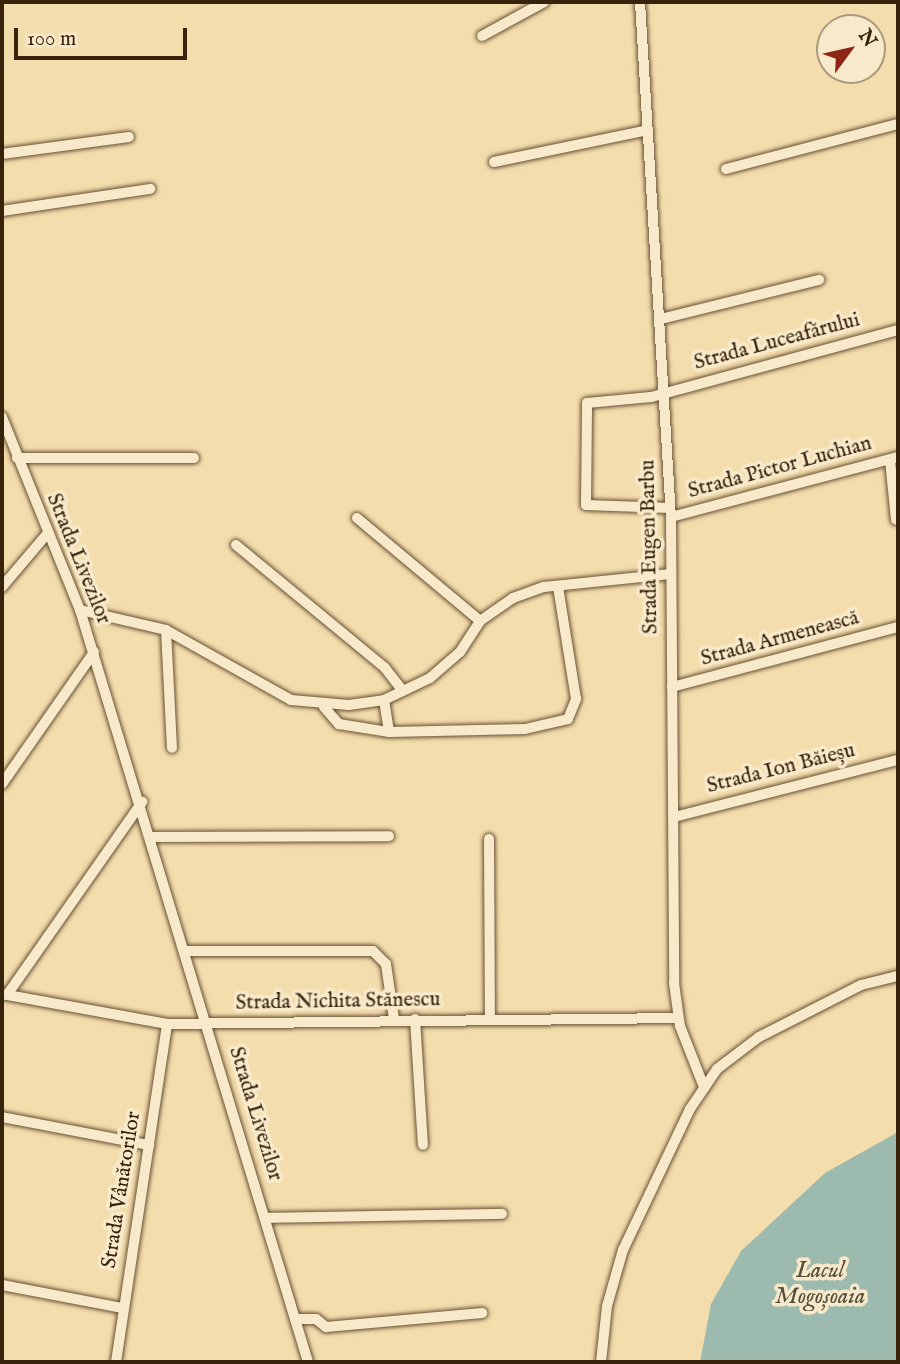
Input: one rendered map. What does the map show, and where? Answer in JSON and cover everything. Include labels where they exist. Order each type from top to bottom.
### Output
[{"type":"street","points":[[482,36],[544,2]]},
{"type":"street","name":"Strada Eugen Barbu","points":[[640,2],[670,512],[678,1018],[704,1087]]},
{"type":"street","points":[[726,169],[898,124]]},
{"type":"street","points":[[494,162],[648,130]]},
{"type":"street","points":[[2,153],[129,137]]},
{"type":"street","points":[[2,211],[150,189]]},
{"type":"street","points":[[660,318],[819,280]]},
{"type":"street","name":"Strada Luceafărului","points":[[670,512],[591,508],[582,493],[587,403],[665,392],[898,330]]},
{"type":"street","name":"Strada Livezilor","points":[[2,417],[47,534],[80,610],[94,652],[142,802],[308,1362]]},
{"type":"street","points":[[17,458],[194,458]]},
{"type":"street","points":[[894,458],[896,520]]},
{"type":"street","name":"Strada Pictor Luchian","points":[[670,512],[894,458]]},
{"type":"street","points":[[357,518],[480,621]]},
{"type":"street","points":[[2,587],[47,534]]},
{"type":"street","points":[[236,545],[385,668],[403,691]]},
{"type":"street","points":[[80,610],[166,630],[267,691],[324,706],[384,700],[403,691],[460,652],[480,621],[513,598],[558,586],[670,574]]},
{"type":"street","points":[[324,706],[339,724],[389,732],[525,729],[568,719],[576,699],[558,586]]},
{"type":"street","name":"Strada Armenească","points":[[672,687],[898,627]]},
{"type":"street","points":[[166,630],[172,748]]},
{"type":"street","points":[[2,783],[94,652]]},
{"type":"street","points":[[384,700],[389,732]]},
{"type":"street","name":"Strada Ion Băieșu","points":[[674,817],[898,760]]},
{"type":"street","points":[[5,995],[142,802]]},
{"type":"street","points":[[152,837],[389,836]]},
{"type":"street","points":[[489,839],[490,1019]]},
{"type":"street","points":[[186,951],[373,951],[386,964],[394,1019]]},
{"type":"street","points":[[601,1362],[607,1306],[623,1250],[704,1087],[736,1051],[759,1037],[861,985],[898,976]]},
{"type":"street","name":"Strada Nichita Stănescu","points":[[5,995],[167,1024],[415,1018],[678,1018]]},
{"type":"street","points":[[415,1018],[422,1145]]},
{"type":"street","name":"Strada Vânătorilor","points":[[116,1362],[167,1024]]},
{"type":"street","points":[[2,1117],[149,1145]]},
{"type":"street","points":[[265,1218],[502,1214]]},
{"type":"street","points":[[2,1285],[123,1308]]},
{"type":"street","points":[[295,1319],[316,1319],[326,1327],[482,1313]]},
{"type":"water","name":"Lacul Mogoșoaia","points":[[898,1132],[898,1362],[700,1362],[711,1304],[741,1251],[825,1173]]}]
